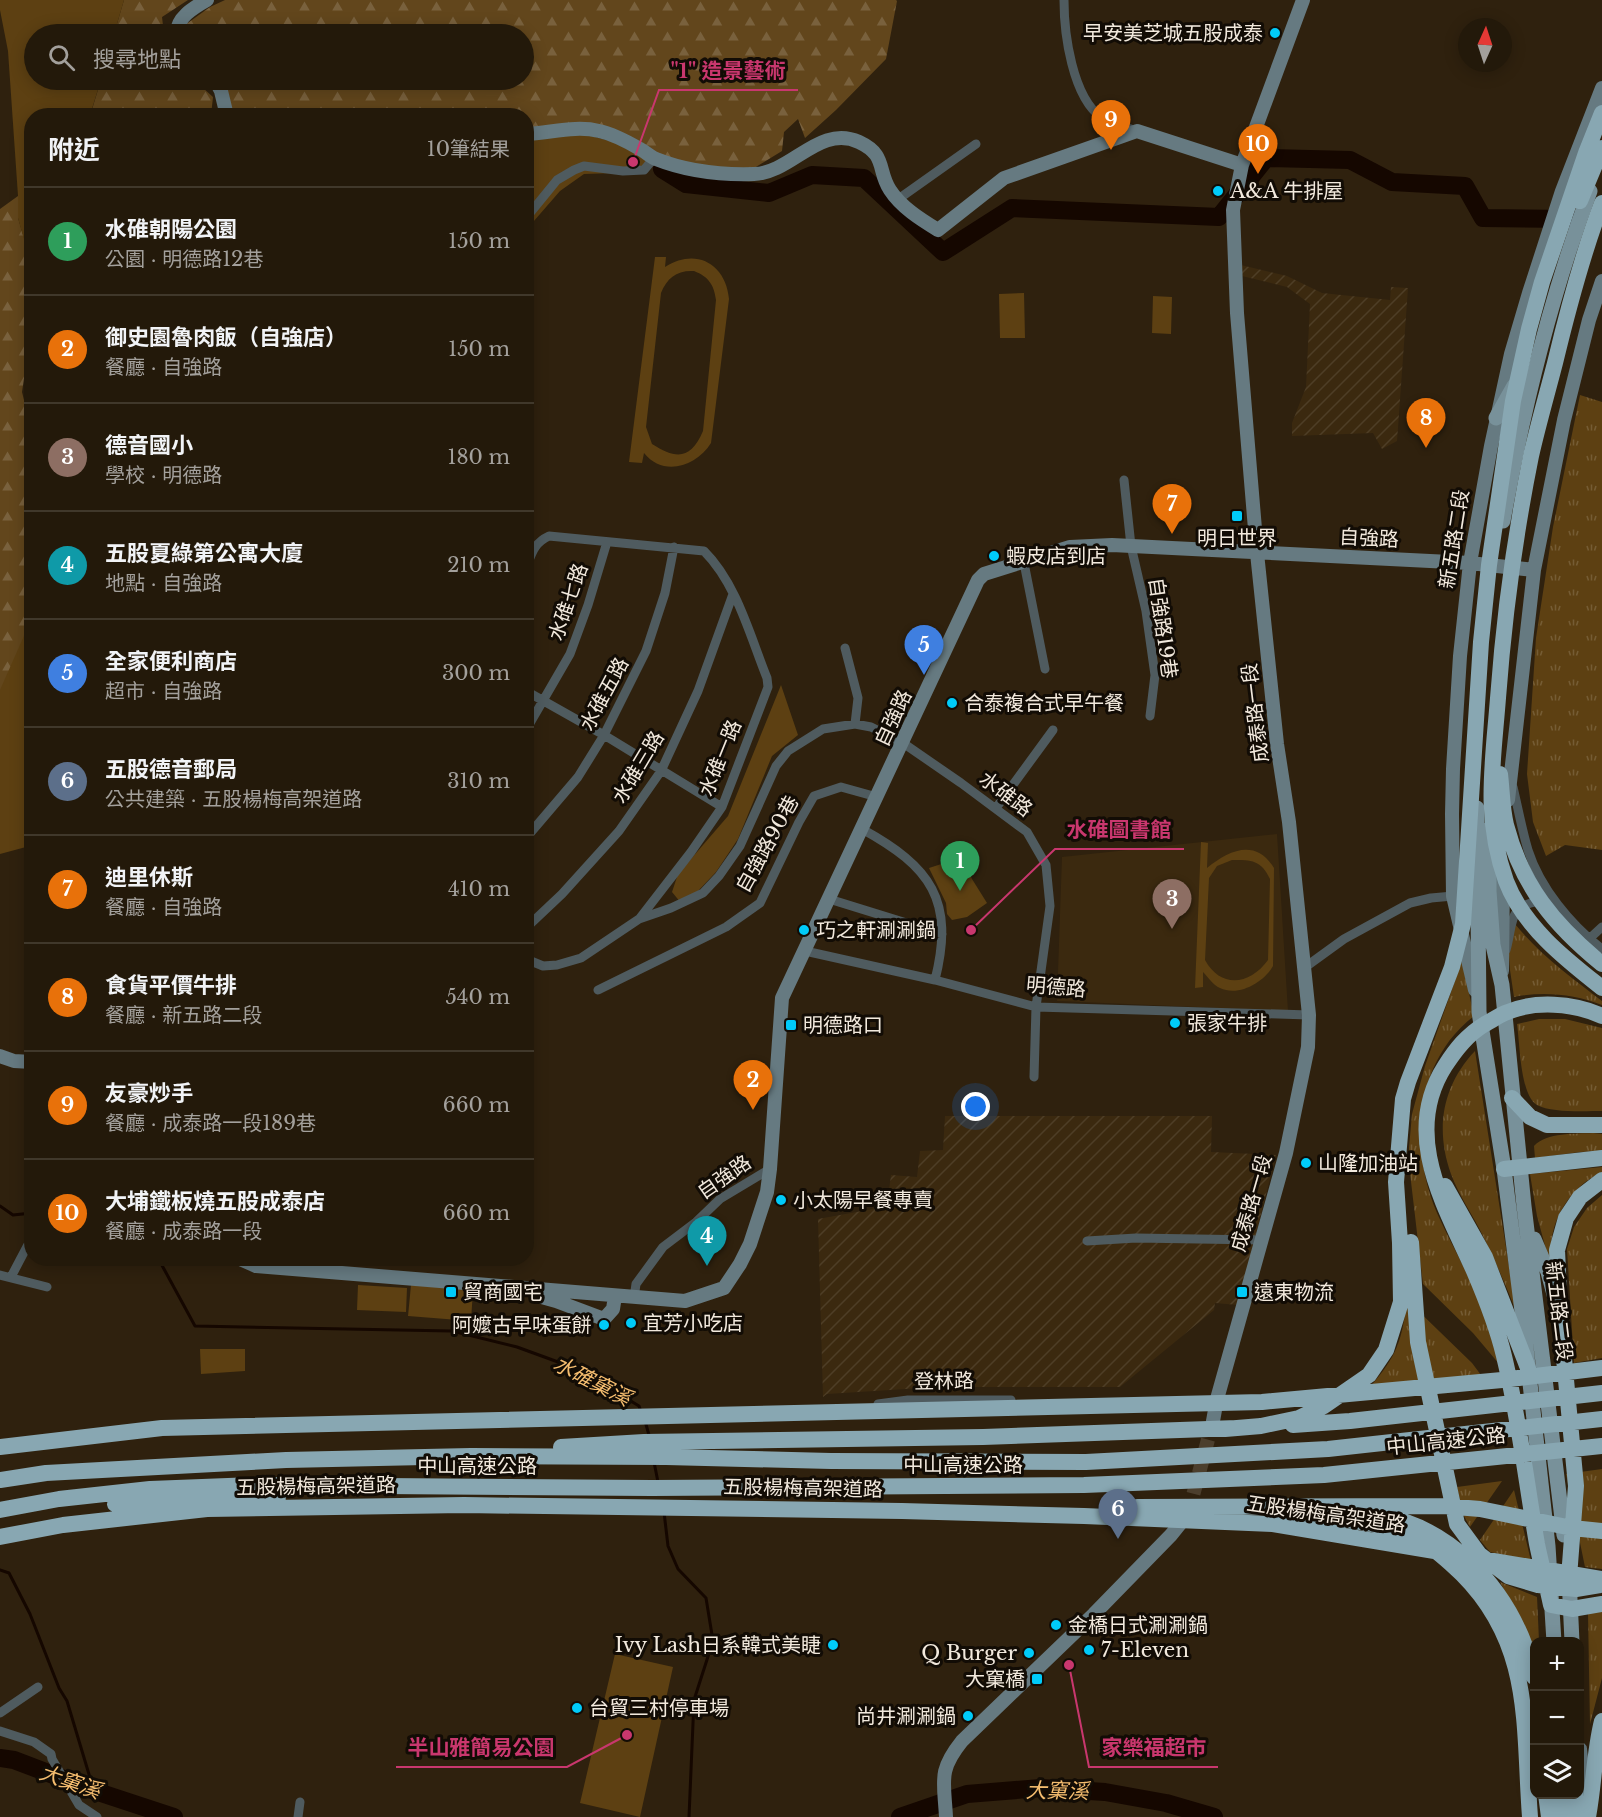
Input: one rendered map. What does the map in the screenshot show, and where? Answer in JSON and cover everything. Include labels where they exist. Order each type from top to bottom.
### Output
[{"type":"highway","points":[[1219,1425],[1261,1426],[1299,1418],[1324,1406],[1350,1389],[1369,1375],[1386,1350],[1401,1302],[1396,1182],[1403,1100],[1455,957],[1463,924],[1481,642],[1489,565],[1501,497],[1513,401],[1542,282],[1594,150],[1602,113]]},
{"type":"highway","points":[[1602,202],[1560,343],[1523,499],[1512,567],[1492,751],[1491,798],[1493,829],[1499,861],[1520,910],[1561,954],[1602,988]]},
{"type":"highway","points":[[1523,499],[1547,412],[1602,239]]},
{"type":"highway","points":[[1497,705],[1499,767],[1506,824],[1520,868],[1553,920],[1577,944],[1602,964]]},
{"type":"highway","points":[[1466,879],[1468,925],[1456,970],[1410,1097],[1405,1155],[1418,1342],[1456,1524],[1479,1554],[1508,1576],[1538,1585],[1576,1588],[1602,1584]]},
{"type":"highway","points":[[1602,1016],[1587,1009],[1565,1006],[1529,1007],[1505,1012],[1468,1035],[1458,1047],[1438,1077],[1427,1111],[1426,1124],[1430,1166],[1440,1198],[1496,1323],[1510,1380],[1538,1545],[1551,1605],[1572,1609],[1602,1604]]},
{"type":"highway","points":[[1433,1090],[1436,1157],[1443,1182],[1485,1257],[1528,1368]]},
{"type":"highway","points":[[1512,1098],[1530,1117],[1547,1125],[1602,1125]]},
{"type":"highway","points":[[1512,1169],[1602,1158]]},
{"type":"highway","points":[[1569,1577],[1576,1486],[1560,1316],[1557,1250],[1566,1218],[1580,1197],[1602,1180]]},
{"type":"highway","points":[[0,1447],[162,1428],[1262,1402],[1502,1380],[1602,1368]]},
{"type":"highway","points":[[667,1450],[1350,1421],[1599,1394]]},
{"type":"highway","name":"中山高速公路","points":[[0,1478],[46,1473],[285,1460],[645,1449],[831,1461],[1086,1462],[1328,1449],[1594,1420]]},
{"type":"highway","name":"中山高速公路","points":[[0,1510],[59,1499],[150,1488],[254,1485],[672,1493],[1084,1485],[1324,1475],[1601,1446]]},
{"type":"highway","points":[[0,1520],[150,1488]]},
{"type":"highway","points":[[44,1510],[151,1500],[256,1497],[651,1493]]},
{"type":"highway","points":[[672,1493],[1032,1507],[1415,1505],[1480,1509],[1572,1528],[1602,1531]]},
{"type":"highway","name":"五股楊梅高架道路","points":[[0,1537],[63,1526],[207,1509],[464,1505],[902,1511],[1273,1524],[1602,1579]]},
{"type":"highway","points":[[1229,1507],[1359,1513],[1392,1518],[1422,1528],[1460,1553],[1497,1594],[1518,1628],[1530,1665]]},
{"type":"highway","points":[[1229,1507],[1300,1513],[1391,1529],[1419,1540],[1446,1558],[1471,1584],[1492,1611],[1505,1634],[1515,1661],[1521,1688],[1530,1817]]},
{"type":"highway","points":[[1553,1799],[1567,1809],[1593,1786],[1594,1760],[1602,1721]]},
{"type":"main road","points":[[179,24],[181,19],[207,0]]},
{"type":"main road","name":"成泰路一段","points":[[1219,1425],[1217,1399],[1286,1153],[1308,1047],[1309,1015],[1289,822],[1276,744],[1257,553],[1237,313],[1233,210],[1242,165],[1303,0]]},
{"type":"main road","name":"新五路二段","points":[[1572,1637],[1569,1577],[1527,1222],[1512,1169],[1453,896],[1453,768],[1460,656],[1470,562],[1496,418],[1511,354],[1529,293],[1562,191],[1602,88]]},
{"type":"main road","points":[[220,90],[225,108]]},
{"type":"main road","points":[[534,134],[577,128],[599,131],[639,148],[654,158],[701,171],[756,174],[777,168],[808,148],[826,141],[843,139],[858,142],[874,152],[881,162],[888,187],[897,200],[938,230],[1004,178],[1137,131],[1242,165]]},
{"type":"main road","name":"新五路二段","points":[[1479,1012],[1477,809],[1486,651],[1521,427],[1572,240],[1602,160]]},
{"type":"main road","name":"新五路二段","points":[[1502,985],[1493,945],[1489,891],[1489,810],[1501,566],[1560,320],[1602,191]]},
{"type":"main road","name":"新五路二段","points":[[1554,1637],[1548,1546],[1528,1368],[1512,1169],[1512,1098],[1502,985],[1502,897],[1510,776],[1534,570],[1564,420],[1589,320],[1602,281]]},
{"type":"main road","points":[[1496,418],[1550,316]]},
{"type":"main road","name":"自強路","points":[[615,1296],[685,1301],[724,1288],[740,1264],[750,1244],[767,1192],[782,998],[978,580],[984,574],[1071,547],[1112,545],[1470,562],[1534,570]]},
{"type":"main road","points":[[0,1056],[24,1062]]},
{"type":"main road","points":[[1527,1222],[1548,1272],[1560,1316]]},
{"type":"main road","points":[[256,1266],[492,1285],[615,1296],[613,1309],[604,1319],[556,1300],[492,1285]]},
{"type":"main road","points":[[946,1817],[944,1776],[950,1757],[962,1741],[1094,1614],[1171,1536],[1188,1514]]},
{"type":"street","points":[[1064,0],[1064,30],[1085,100],[1102,118],[1137,131]]},
{"type":"street","points":[[897,200],[976,144]]},
{"type":"street","points":[[534,208],[557,180],[584,166],[623,171],[644,170],[654,158]]},
{"type":"street","name":"自強路19巷","points":[[1124,480],[1131,546],[1146,611],[1155,675],[1150,716]]},
{"type":"street","points":[[534,548],[539,541],[549,536],[674,547]]},
{"type":"street","name":"水碓七路","points":[[534,717],[570,654],[607,542]]},
{"type":"street","name":"水碓一路","points":[[639,919],[691,852],[722,807],[768,687],[767,678],[733,594],[713,559],[704,550],[674,547]]},
{"type":"street","name":"水碓五路","points":[[534,829],[578,777],[604,735],[646,651],[665,593],[674,547]]},
{"type":"street","points":[[1024,562],[1045,669]]},
{"type":"street","name":"水碓三路","points":[[534,920],[562,894],[619,831],[661,771],[698,691],[733,594]]},
{"type":"street","points":[[845,648],[858,698],[855,724]]},
{"type":"street","points":[[534,697],[604,735],[722,807]]},
{"type":"street","name":"水碓一路","points":[[534,962],[543,966],[557,965],[581,958],[639,919],[704,893],[740,846],[776,766],[788,751],[823,729],[855,724],[871,727],[903,743]]},
{"type":"street","points":[[996,808],[1053,730]]},
{"type":"street","name":"水碓路","points":[[903,743],[1027,832],[1046,864],[1050,906],[1036,1007],[1034,1077]]},
{"type":"street","points":[[1510,776],[1528,850],[1539,875],[1557,903],[1589,939],[1602,949]]},
{"type":"street","name":"自強路90巷","points":[[598,990],[726,927],[760,903],[814,796],[841,787],[877,797]]},
{"type":"street","points":[[862,829],[901,854],[928,880],[936,897],[942,934],[935,980]]},
{"type":"street","points":[[1304,968],[1344,939],[1410,903],[1453,896]]},
{"type":"street","points":[[830,898],[942,934]]},
{"type":"street","points":[[1502,962],[1512,921],[1518,908],[1532,902],[1546,900],[1557,903]]},
{"type":"street","points":[[1589,939],[1602,927]]},
{"type":"street","name":"明德路","points":[[805,951],[935,980],[1036,1007],[1309,1015]]},
{"type":"street","name":"自強路","points":[[634,1298],[636,1284],[663,1247],[696,1222],[720,1199],[770,1169]]},
{"type":"street","points":[[1087,1241],[1136,1238],[1260,1240]]},
{"type":"street","points":[[11,1276],[24,1252]]},
{"type":"street","points":[[0,1275],[47,1287]]},
{"type":"street","name":"登林路","points":[[671,1412],[851,1407],[908,1400],[1217,1399]]},
{"type":"street","points":[[0,1713],[38,1687]]},
{"type":"street","points":[[0,1731],[34,1742],[51,1754],[79,1805],[97,1817]]},
{"type":"street","points":[[298,1817],[300,1802]]},
{"type":"shaded area","points":[[1241,265],[1287,276],[1322,293],[1390,300],[1391,287],[1408,288],[1397,441],[1382,449],[1373,433],[1292,436],[1292,423],[1306,387],[1310,304],[1287,287],[1242,276]]},
{"type":"shaded area","points":[[1277,834],[1288,1011],[1057,1001],[1062,857]]},
{"type":"shaded area","points":[[945,1116],[1212,1116],[1211,1152],[1276,1155],[1238,1305],[1215,1303],[1214,1310],[1120,1387],[937,1387],[827,1394],[823,1397],[818,1219],[873,1209],[888,1198],[891,1175],[917,1177],[920,1151],[943,1150]]},
{"type":"green space","points":[[0,0],[124,0],[117,24],[24,24],[24,90],[98,90],[92,108],[24,108],[24,240],[18,218],[8,51]]},
{"type":"green space","points":[[124,0],[188,0],[162,17],[163,24],[117,24]]},
{"type":"green space","points":[[225,0],[897,1],[886,59],[805,138],[798,119],[784,132],[782,151],[746,173],[682,172],[610,135],[534,129],[534,108],[225,108],[218,90],[534,90],[534,24],[186,24],[210,7]]},
{"type":"green space","points":[[98,90],[205,90],[213,97],[212,108],[92,108]]},
{"type":"green space","points":[[580,133],[647,151],[648,172],[584,174],[560,191],[534,221],[534,137]]},
{"type":"green space","points":[[18,196],[18,218],[24,238],[24,379],[22,392],[24,400],[24,830],[0,828],[0,209]]},
{"type":"green space","points":[[655,257],[666,257],[665,267],[688,259],[708,262],[722,276],[729,299],[711,443],[697,458],[679,466],[660,465],[644,453],[642,463],[629,462]],"holes":[[[694,271],[710,282],[716,300],[703,431],[688,452],[676,454],[652,444],[646,427],[661,293],[673,276]]]},
{"type":"green space","points":[[1024,293],[1025,338],[1000,338],[999,294]]},
{"type":"green space","points":[[1153,296],[1172,297],[1171,334],[1152,333]]},
{"type":"green space","points":[[1580,395],[1602,402],[1602,850],[1565,845],[1546,856],[1533,822],[1527,774],[1536,638],[1553,527]]},
{"type":"green space","points":[[24,636],[24,848],[0,854],[0,690]]},
{"type":"green space","points":[[781,685],[798,735],[772,756],[738,839],[716,872],[698,891],[681,903],[672,892],[678,874],[728,816]]},
{"type":"green space","points":[[1201,842],[1208,843],[1207,868],[1233,852],[1251,850],[1259,853],[1274,868],[1273,966],[1264,977],[1243,989],[1235,991],[1220,988],[1203,972],[1203,987],[1195,988]],"holes":[[[1232,860],[1255,862],[1263,868],[1270,879],[1268,960],[1253,975],[1236,980],[1219,976],[1205,960],[1209,878],[1217,866]]]},
{"type":"green space","points":[[963,857],[972,879],[987,903],[967,917],[952,920],[947,914],[946,903],[929,868]]},
{"type":"green space","points":[[1506,912],[1527,938],[1563,971],[1602,1001],[1602,1005],[1581,998],[1558,995],[1536,994],[1514,997]]},
{"type":"green space","points":[[1462,961],[1474,1016],[1454,1035],[1439,1057],[1429,1081],[1422,1107],[1423,1161],[1428,1187],[1437,1213],[1481,1304],[1500,1365],[1473,1333],[1423,1284],[1410,1173],[1409,1148],[1412,1114],[1425,1066]]},
{"type":"green space","points":[[1539,1019],[1565,1019],[1602,1028],[1602,1111],[1543,1108],[1531,1099],[1524,1080],[1517,1024]]},
{"type":"green space","points":[[1475,1051],[1516,1311],[1479,1228],[1454,1182],[1443,1141],[1445,1109],[1449,1093],[1464,1064]]},
{"type":"green space","points":[[1602,1134],[1602,1151],[1535,1158],[1534,1146],[1546,1138]]},
{"type":"green space","points":[[1602,1167],[1602,1172],[1585,1182],[1571,1196],[1556,1222],[1551,1243],[1554,1279],[1537,1216],[1530,1174]]},
{"type":"green space","points":[[1602,1195],[1602,1358],[1574,1363],[1567,1249],[1574,1227],[1587,1208]]},
{"type":"green space","points":[[358,1285],[407,1288],[406,1312],[357,1310]]},
{"type":"green space","points":[[411,1285],[473,1290],[471,1321],[408,1316]]},
{"type":"green space","points":[[1407,1300],[1472,1363],[1481,1375],[1370,1387],[1397,1347]]},
{"type":"green space","points":[[200,1349],[245,1349],[245,1371],[201,1374]]},
{"type":"green space","points":[[1602,1469],[1602,1569],[1585,1567],[1566,1474]]},
{"type":"green space","points":[[1502,1481],[1470,1527],[1464,1516],[1457,1487]]},
{"type":"green space","points":[[1514,1490],[1531,1561],[1490,1552],[1480,1540]]},
{"type":"green space","points":[[1500,1582],[1537,1597],[1539,1637],[1530,1637],[1530,1646],[1520,1619]]},
{"type":"green space","points":[[1602,1609],[1602,1678],[1590,1724],[1588,1613]]},
{"type":"green space","points":[[615,1654],[673,1667],[640,1817],[580,1803]]},
{"type":"waterway","points":[[662,169],[686,184],[769,193],[812,175],[864,178],[943,252],[1012,208],[1219,217],[1266,158],[1350,160],[1392,182],[1465,186],[1483,218],[1570,219]]},
{"type":"waterway","name":"水確窠溪","points":[[0,1206],[13,1215],[24,1214]]},
{"type":"waterway","name":"水確窠溪","points":[[162,1266],[195,1326],[452,1331],[517,1347],[580,1370],[639,1406],[641,1412]]},
{"type":"waterway","name":"水確窠溪","points":[[645,1421],[649,1435]]},
{"type":"waterway","name":"水確窠溪","points":[[654,1462],[658,1482]]},
{"type":"waterway","name":"水確窠溪","points":[[664,1512],[668,1546],[678,1569],[706,1598],[713,1641],[694,1700],[689,1817]]},
{"type":"waterway","points":[[0,1570],[9,1573],[30,1614],[59,1688],[67,1701],[94,1791]]},
{"type":"waterway","name":"大窠溪","points":[[0,1758],[14,1760],[98,1792],[174,1817]]},
{"type":"waterway","name":"大窠溪","points":[[900,1817],[967,1794],[1041,1788],[1105,1792],[1166,1803],[1214,1817]]},
{"type":"tunnel","points":[[1188,1514],[1213,1421]]},
{"type":"place","name":"早安美芝城五股成泰","points":[[1275,33]]},
{"type":"place","name":"友豪炒手","points":[[1111,150]]},
{"type":"place","name":"\"1\" 造景藝術","points":[[633,162]]},
{"type":"place","name":"大埔鐵板燒五股成泰店","points":[[1258,174]]},
{"type":"place","name":"A&A 牛排屋","points":[[1218,191]]},
{"type":"place","name":"食貨平價牛排","points":[[1426,448]]},
{"type":"place","name":"明日世界","points":[[1237,516]]},
{"type":"place","name":"迪里休斯","points":[[1172,534]]},
{"type":"place","name":"蝦皮店到店","points":[[994,556]]},
{"type":"place","name":"全家便利商店","points":[[924,675]]},
{"type":"place","name":"合泰複合式早午餐","points":[[952,703]]},
{"type":"place","name":"水碓朝陽公園","points":[[960,891]]},
{"type":"place","name":"德音國小","points":[[1172,929]]},
{"type":"place","name":"巧之軒涮涮鍋","points":[[804,930]]},
{"type":"place","name":"水碓圖書館","points":[[971,930]]},
{"type":"place","name":"張家牛排","points":[[1175,1023]]},
{"type":"place","name":"明德路口","points":[[791,1025]]},
{"type":"place","name":"御史園魯肉飯（自強店）","points":[[753,1110]]},
{"type":"place","name":"山隆加油站","points":[[1306,1163]]},
{"type":"place","name":"小太陽早餐專賣","points":[[781,1200]]},
{"type":"place","name":"五股夏綠第公寓大廈","points":[[707,1266]]},
{"type":"place","name":"貿商國宅","points":[[451,1292]]},
{"type":"place","name":"遠東物流","points":[[1242,1292]]},
{"type":"place","name":"宜芳小吃店","points":[[631,1323]]},
{"type":"place","name":"阿嬤古早味蛋餅","points":[[604,1325]]},
{"type":"place","name":"五股德音郵局","points":[[1118,1539]]},
{"type":"place","name":"金橋日式涮涮鍋","points":[[1056,1625]]},
{"type":"place","name":"Ivy Lash日系韓式美睫","points":[[833,1645]]},
{"type":"place","name":"7-Eleven","points":[[1089,1650]]},
{"type":"place","name":"Q Burger","points":[[1029,1653]]},
{"type":"place","name":"家樂福超市","points":[[1069,1665]]},
{"type":"place","name":"大窠橋","points":[[1037,1679]]},
{"type":"place","name":"台貿三村停車場","points":[[577,1708]]},
{"type":"place","name":"尚井涮涮鍋","points":[[968,1716]]},
{"type":"place","name":"半山雅簡易公園","points":[[627,1735]]}]
